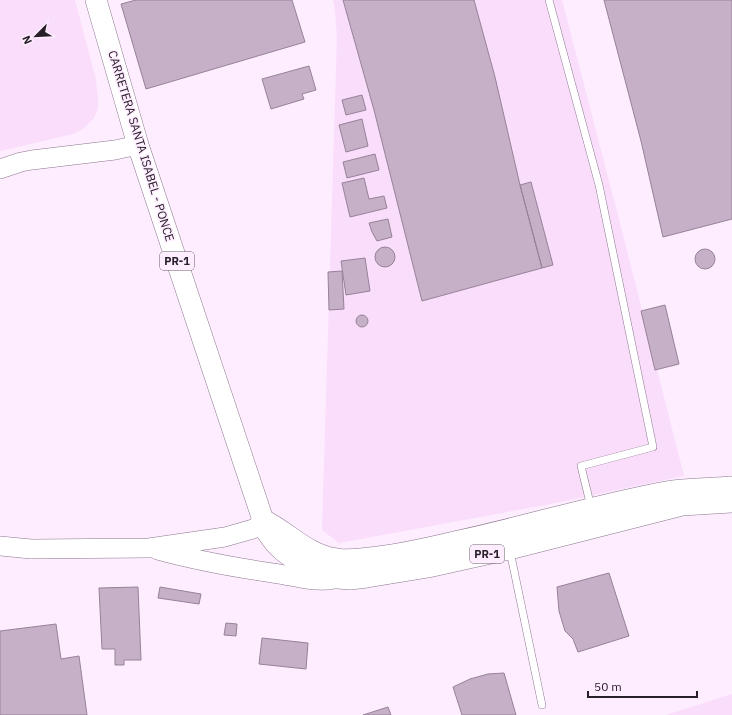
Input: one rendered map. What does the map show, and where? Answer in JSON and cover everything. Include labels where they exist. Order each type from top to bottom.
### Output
[{"type":"main road","name":"CARRETERA SANTA ISABEL - PONCE","points":[[96,0],[138,145],[267,532],[274,543],[289,556],[302,565],[338,578],[367,577],[428,567],[592,510],[667,492],[732,487]]},
{"type":"main road","points":[[0,170],[21,162],[32,160],[115,150],[138,145]]},
{"type":"main road","name":"CARRETERA SANTA ISABEL - PONCE","points":[[263,520],[275,526],[299,544],[313,552],[337,559],[353,560],[382,557],[424,549],[507,540],[623,519],[682,505],[732,502]]},
{"type":"main road","points":[[0,546],[31,549],[149,548],[225,537],[256,528],[263,520]]},
{"type":"main road","points":[[149,548],[197,561],[259,571],[323,581],[338,578]]},
{"type":"main road","points":[[0,555],[31,549]]},
{"type":"lane","points":[[550,0],[599,185],[653,447],[580,466],[592,510]]},
{"type":"lane","points":[[507,540],[542,705]]},
{"type":"shaded area","points":[[0,0],[75,0],[96,80],[98,100],[98,108],[94,118],[83,129],[73,134],[0,151]]},
{"type":"shaded area","points":[[333,0],[562,0],[684,476],[550,504],[339,543],[322,530],[337,37]]},
{"type":"shaded area","points":[[732,694],[732,715],[666,715]]},
{"type":"building","points":[[136,0],[292,0],[305,42],[146,89],[121,4]]},
{"type":"building","points":[[343,0],[474,0],[495,77],[520,185],[542,268],[422,301],[374,110]]},
{"type":"building","points":[[604,0],[732,0],[732,219],[663,237],[641,141]]},
{"type":"building","points":[[309,66],[316,90],[302,94],[304,99],[271,109],[262,79]]},
{"type":"building","points":[[362,95],[366,110],[346,115],[342,100]]},
{"type":"building","points":[[362,119],[368,146],[346,152],[339,125]]},
{"type":"building","points":[[375,154],[379,170],[347,178],[343,162]]},
{"type":"building","points":[[364,178],[369,199],[384,196],[387,208],[350,217],[342,183]]},
{"type":"building","points":[[531,182],[553,265],[542,268],[520,185]]},
{"type":"building","points":[[388,219],[392,237],[377,241],[369,223]]},
{"type":"building","points":[[385,247],[392,250],[395,257],[392,264],[385,267],[378,264],[375,257],[378,250]]},
{"type":"building","points":[[705,249],[712,252],[715,259],[712,266],[705,269],[698,266],[695,259],[698,252]]},
{"type":"building","points":[[365,258],[370,291],[346,295],[341,261]]},
{"type":"building","points":[[342,271],[344,309],[329,310],[328,272]]},
{"type":"building","points":[[665,305],[679,364],[655,370],[641,311]]},
{"type":"building","points":[[362,315],[366,317],[368,321],[366,325],[362,327],[358,325],[356,321],[358,317]]},
{"type":"building","points":[[609,573],[629,636],[578,652],[573,639],[565,631],[559,611],[557,587]]},
{"type":"building","points":[[138,587],[141,660],[124,660],[124,665],[115,665],[115,649],[102,649],[99,588]]},
{"type":"building","points":[[160,587],[201,594],[199,604],[158,598]]},
{"type":"building","points":[[226,623],[237,624],[236,636],[224,635]]},
{"type":"building","points":[[56,624],[61,659],[79,656],[87,715],[0,715],[0,631]]},
{"type":"building","points":[[262,638],[308,643],[306,669],[259,664]]},
{"type":"building","points":[[504,673],[516,715],[462,715],[453,687],[470,679],[488,674]]},
{"type":"building","points":[[388,707],[391,715],[363,715]]}]
